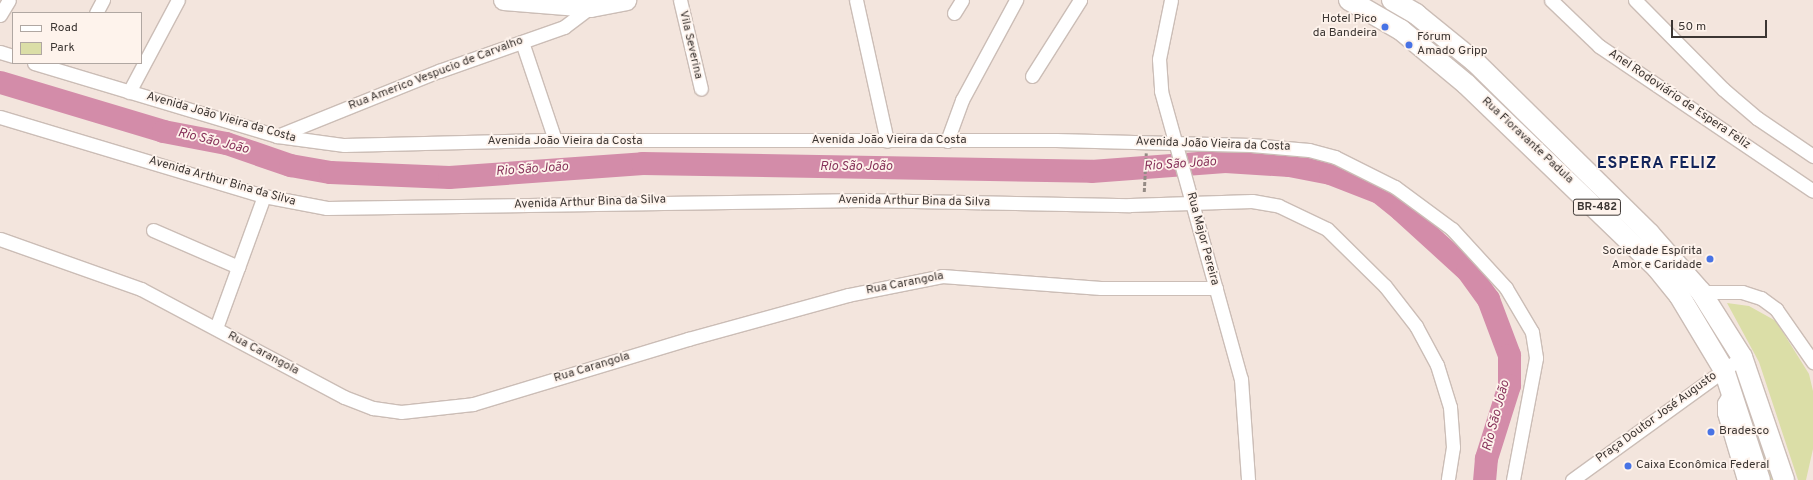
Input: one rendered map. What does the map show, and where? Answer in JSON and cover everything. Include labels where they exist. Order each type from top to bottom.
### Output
[{"type":"highway","points":[[504,0],[591,8],[626,0]]},
{"type":"highway","name":"Rua Fioravante Padula","points":[[1349,0],[1401,30],[1564,174],[1657,268],[1678,295],[1724,370],[1760,480]]},
{"type":"highway","name":"Rua Fioravante Padula","points":[[1392,0],[1416,14],[1475,62],[1649,233],[1701,292],[1742,357],[1784,480]]},
{"type":"street","points":[[0,15],[8,0]]},
{"type":"street","points":[[97,12],[103,0]]},
{"type":"street","points":[[129,92],[178,0]]},
{"type":"street","name":"Vila Severina","points":[[680,0],[701,90]]},
{"type":"street","points":[[856,0],[887,141]]},
{"type":"street","points":[[954,13],[962,0]]},
{"type":"street","points":[[947,142],[962,100],[1016,0]]},
{"type":"street","points":[[1032,76],[1080,0]]},
{"type":"street","name":"Rua Major Pereira","points":[[1171,0],[1159,59],[1161,92],[1174,147],[1193,201],[1241,379],[1248,480]]},
{"type":"street","name":"Anel Rodoviário de Espera Feliz","points":[[1552,0],[1599,46],[1813,191]]},
{"type":"street","points":[[1635,0],[1723,89],[1757,118],[1813,156]]},
{"type":"street","name":"Rua Americo Vespucio de Carvalho","points":[[277,136],[522,42],[573,24],[591,8]]},
{"type":"street","points":[[522,42],[554,140]]},
{"type":"street","points":[[0,52],[12,56]]},
{"type":"street","name":"Avenida João Vieira da Costa","points":[[41,64],[67,68],[129,92],[277,136],[344,145],[554,140],[887,141],[1174,147],[1251,144],[1309,150],[1334,157],[1395,188],[1452,230],[1491,268],[1524,320],[1536,345],[1536,358],[1513,480]]},
{"type":"street","name":"Avenida Arthur Bina da Silva","points":[[0,117],[264,196],[327,208],[409,208],[737,200],[1107,205],[1193,201],[1252,201],[1300,213],[1327,229],[1384,286],[1416,326],[1437,365],[1450,407],[1453,447],[1448,480]]},
{"type":"street","points":[[216,328],[264,196]]},
{"type":"street","points":[[153,230],[238,267]]},
{"type":"street","name":"Rua Carangola","points":[[0,239],[141,289],[344,397],[373,408],[401,412],[473,404],[688,339],[848,296],[942,276],[1101,288],[1216,288]]},
{"type":"street","points":[[1701,292],[1742,292],[1761,298],[1776,309],[1813,362]]},
{"type":"street","name":"Praça Doutor José Augusto","points":[[1572,480],[1742,357]]},
{"type":"street","points":[[1732,391],[1724,413],[1744,480]]},
{"type":"path","points":[[1144,190],[1146,157]]},
{"type":"green space","points":[[1727,303],[1749,306],[1776,321],[1809,374],[1813,391],[1813,449],[1806,480],[1798,480],[1759,362]]},
{"type":"green space","points":[[1738,374],[1774,480],[1768,480],[1734,376]]},
{"type":"waterway","name":"Rio São João","points":[[0,82],[163,131],[226,143],[290,165],[330,172],[449,177],[642,163],[1091,171],[1225,161],[1289,165],[1330,173],[1379,192],[1467,270],[1488,299],[1509,355],[1509,385],[1486,458],[1484,480]]},
{"type":"place","name":"Hotel Pico da Bandeira","points":[[1385,27]]},
{"type":"place","name":"Fórum Amado Gripp","points":[[1409,45]]},
{"type":"place","name":"Sociedade Espírita Amor e Caridade","points":[[1710,259]]},
{"type":"place","name":"Bradesco","points":[[1711,432]]},
{"type":"place","name":"Caixa Econômica Federal","points":[[1628,466]]},
{"type":"district","name":"ESPERA FELIZ","points":[[1657,164]]}]
